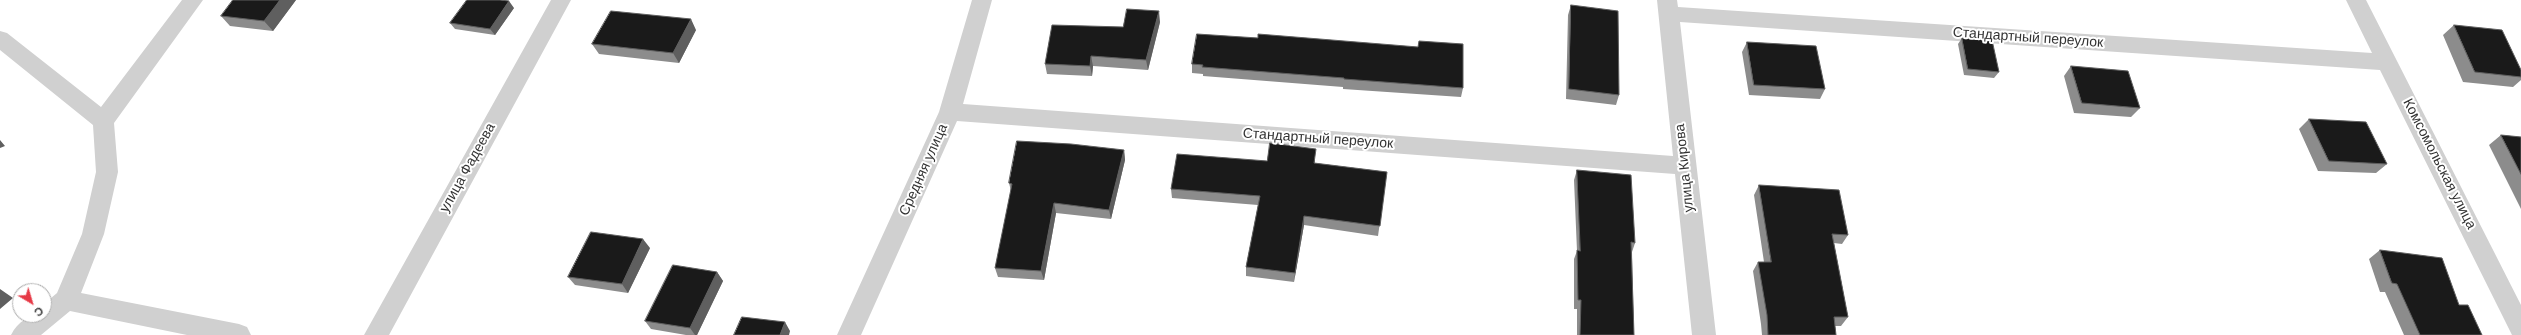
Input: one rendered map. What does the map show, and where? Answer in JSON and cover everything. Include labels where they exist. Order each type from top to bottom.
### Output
[{"type":"street","points":[[23,335],[66,300],[93,234],[107,172],[103,122],[193,0]]},
{"type":"street","name":"улица Фадеева","points":[[376,335],[561,0]]},
{"type":"street","name":"Средняя улица","points":[[849,335],[950,112],[982,0]]},
{"type":"street","name":"Комсомольская улица","points":[[2356,0],[2521,328]]},
{"type":"street","name":"Стандартный переулок","points":[[1668,7],[2387,62]]},
{"type":"street","name":"улица Кирова","points":[[1668,7],[1704,335]]},
{"type":"street","points":[[0,38],[103,122]]},
{"type":"street","name":"Стандартный переулок","points":[[950,112],[1685,166]]},
{"type":"street","points":[[66,300],[239,335]]},
{"type":"building","points":[[233,0],[280,0],[264,21],[221,16]]},
{"type":"building","points":[[467,0],[509,1],[490,29],[450,23]]},
{"type":"building","points":[[1571,5],[1618,11],[1619,95],[1569,89]]},
{"type":"building","points":[[1127,9],[1159,11],[1146,60],[1091,56],[1090,66],[1045,64],[1052,25],[1123,27]]},
{"type":"building","points":[[611,11],[691,19],[673,53],[592,44]]},
{"type":"building","points":[[2454,25],[2502,30],[2521,70],[2521,77],[2475,72]]},
{"type":"building","points":[[1197,34],[1258,38],[1258,34],[1418,47],[1419,41],[1463,44],[1463,88],[1202,67],[1203,65],[1192,64]]},
{"type":"building","points":[[1962,38],[1992,40],[1999,72],[1968,69]]},
{"type":"building","points":[[1747,42],[1816,46],[1825,89],[1754,85]]},
{"type":"building","points":[[2071,66],[2128,71],[2140,108],[2082,103]]},
{"type":"building","points":[[2309,119],[2366,122],[2387,164],[2329,161]]},
{"type":"building","points":[[2501,135],[2521,137],[2521,174]]},
{"type":"building","points":[[1017,141],[1071,144],[1124,150],[1109,210],[1054,203],[1041,271],[995,268],[1012,184],[1009,183]]},
{"type":"building","points":[[1270,143],[1316,149],[1314,163],[1387,172],[1380,226],[1304,216],[1295,273],[1246,267],[1260,196],[1171,189],[1177,154],[1267,161]]},
{"type":"building","points":[[1577,170],[1631,175],[1635,243],[1631,242],[1634,335],[1580,335],[1581,300],[1578,300],[1577,250],[1580,251]]},
{"type":"building","points":[[1759,185],[1839,190],[1848,235],[1832,234],[1848,317],[1834,317],[1836,335],[1768,335],[1767,315],[1758,262],[1771,262]]},
{"type":"building","points":[[591,232],[643,239],[622,284],[568,277]]},
{"type":"building","points":[[2380,250],[2442,258],[2459,305],[2468,305],[2482,335],[2420,335],[2397,284],[2392,283]]},
{"type":"building","points":[[673,265],[717,272],[690,328],[645,321]]},
{"type":"building","points":[[742,317],[785,322],[780,335],[734,335]]}]
